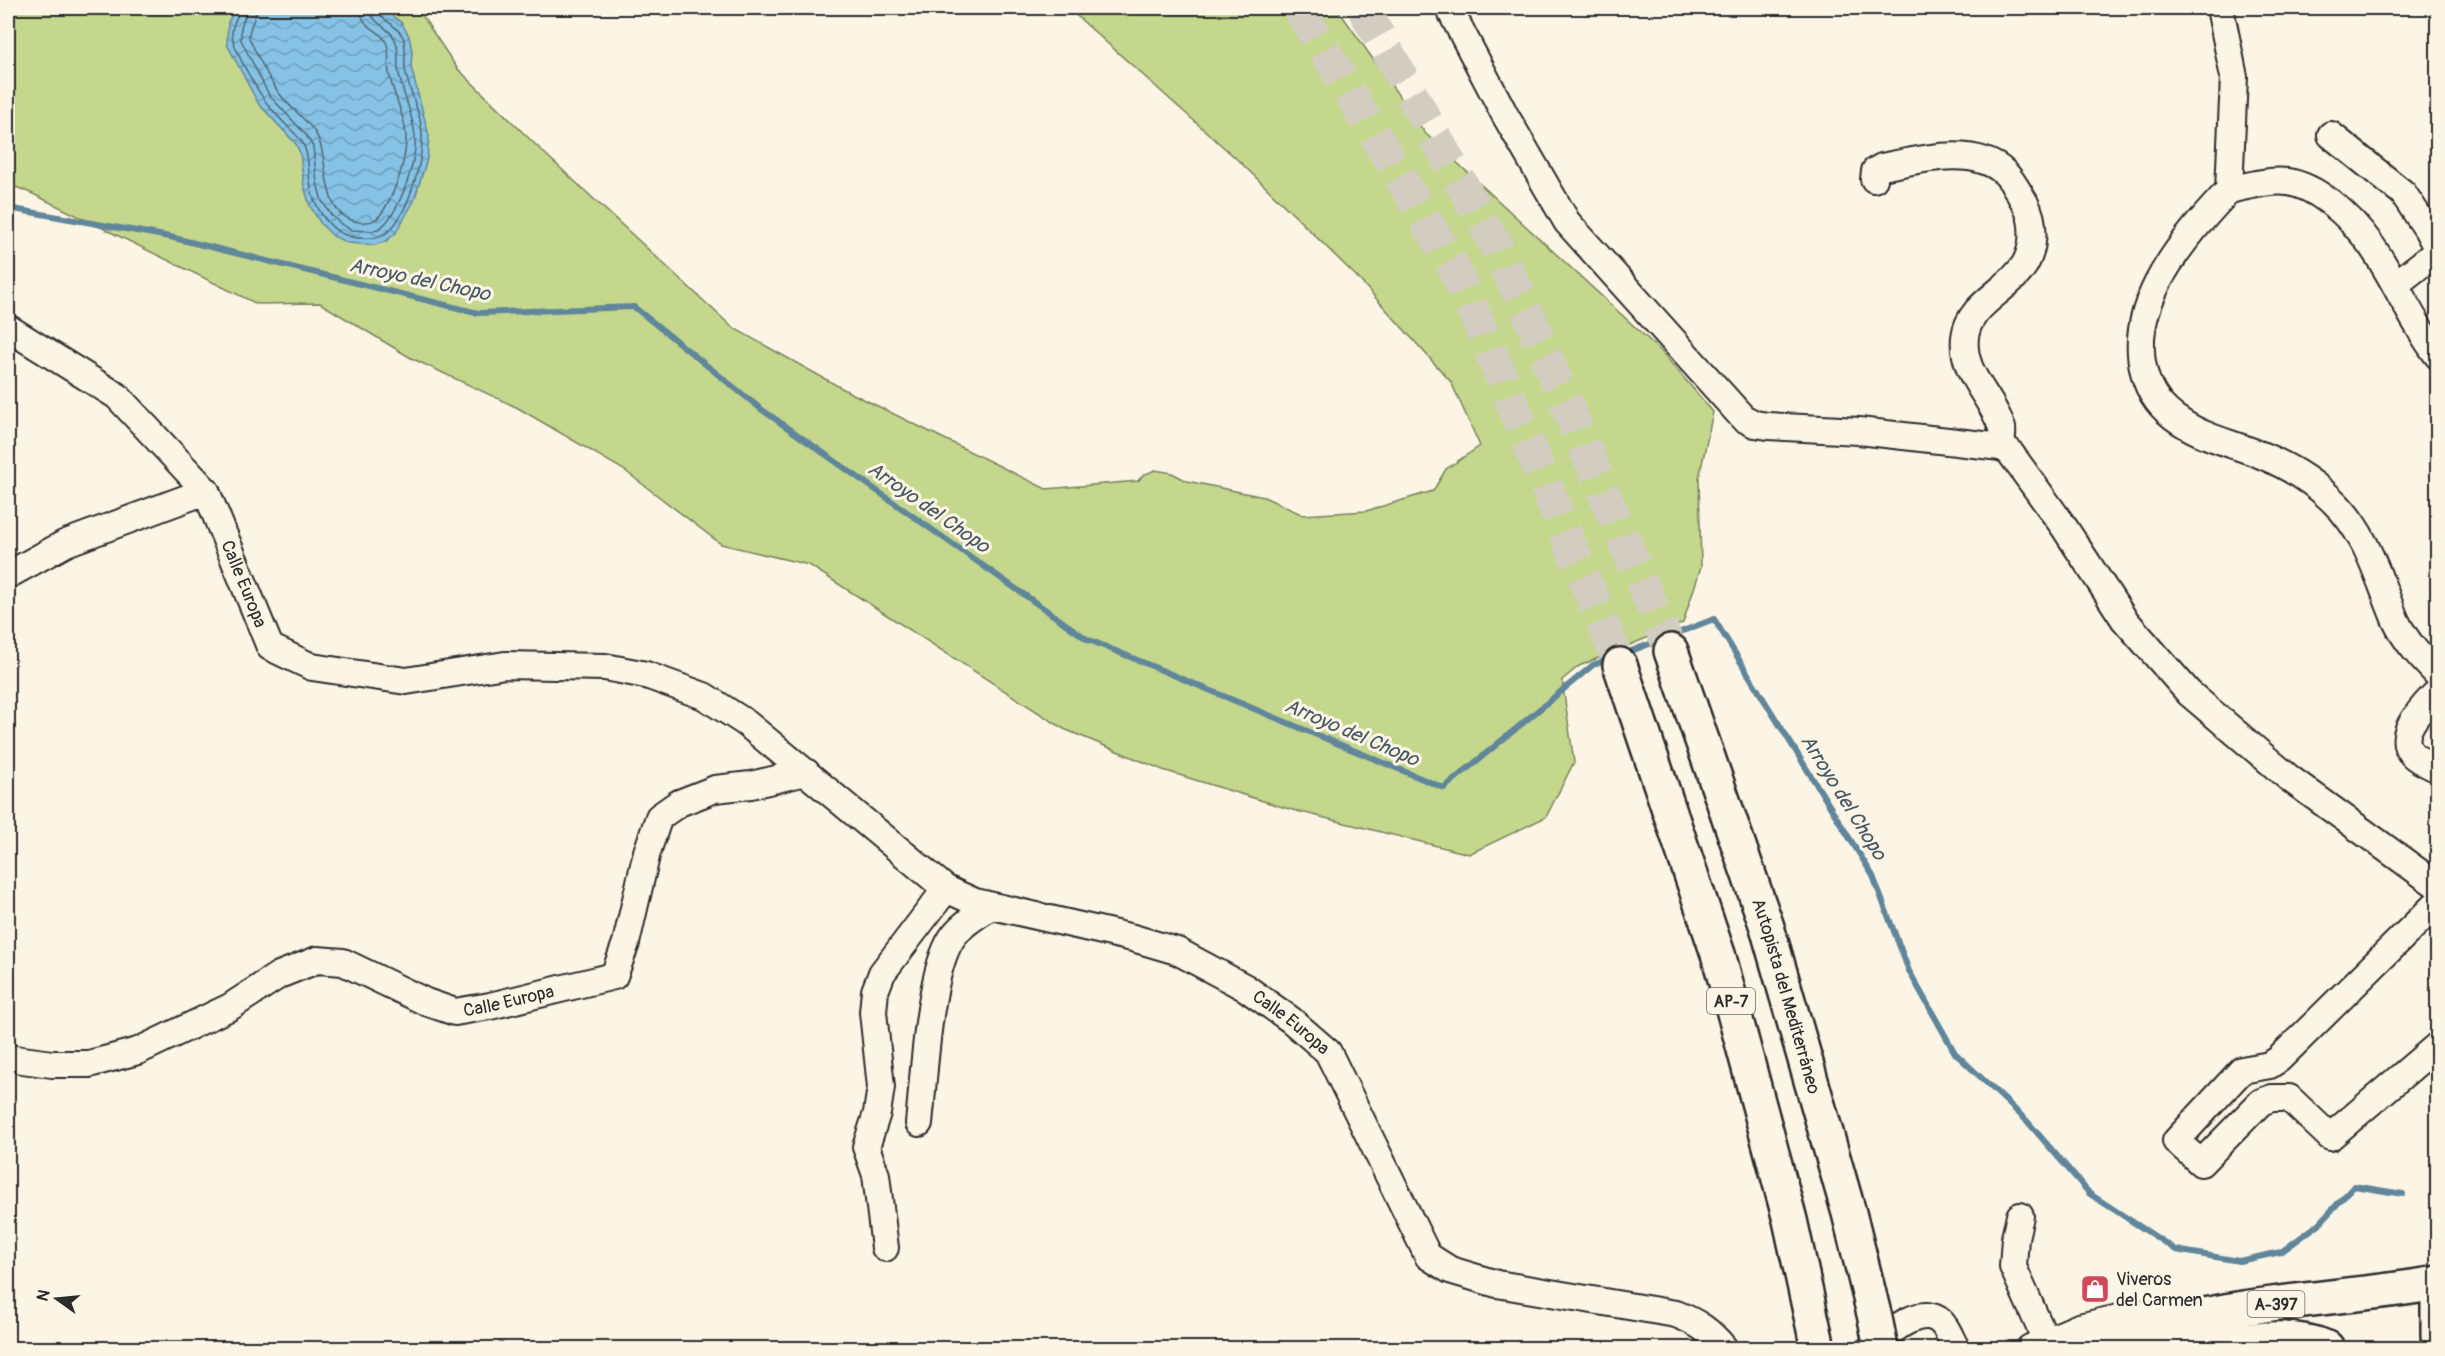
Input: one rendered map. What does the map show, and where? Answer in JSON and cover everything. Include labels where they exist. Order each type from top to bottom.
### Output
[{"type":"main road","name":"Autopista del Mediterráneo","points":[[1671,651],[1767,927],[1849,1213],[1876,1338]]},
{"type":"main road","name":"AP-7","points":[[1620,665],[1719,957],[1790,1220],[1818,1347]]},
{"type":"main road","name":"A-397","points":[[2103,1344],[2177,1322],[2242,1308],[2386,1292],[2438,1283]]},
{"type":"main road","points":[[2438,1295],[2438,1336]]},
{"type":"main road","points":[[2103,1344],[2197,1344],[2279,1338],[2319,1344],[2327,1348]]},
{"type":"street","points":[[1449,8],[1505,115],[1567,222],[1743,418],[1755,424],[1768,426],[1859,431],[2001,447],[2009,451],[2124,619],[2189,693],[2289,778],[2438,886]]},
{"type":"street","points":[[2220,8],[2234,77],[2229,190]]},
{"type":"street","points":[[2331,135],[2403,193],[2427,229],[2438,251],[2396,284]]},
{"type":"street","points":[[1874,179],[1873,174],[1879,167],[1942,156],[1982,159],[1995,165],[2006,174],[2029,210],[2033,228],[2032,246],[2025,263],[2014,278],[1985,302],[1973,317],[1966,334],[1965,353],[1970,372],[2002,430],[2001,447]]},
{"type":"street","points":[[2438,356],[2422,336],[2396,284],[2377,251],[2361,230],[2346,214],[2322,195],[2291,182],[2279,181],[2229,190],[2199,222],[2174,257],[2147,305],[2141,327],[2140,356],[2148,387],[2160,405],[2181,422],[2224,442],[2293,469],[2335,502],[2356,528],[2377,567],[2397,622],[2415,651],[2438,675]]},
{"type":"street","points":[[8,328],[117,396],[206,491],[66,543],[8,575]]},
{"type":"street","name":"Calle Europa","points":[[206,491],[270,646],[312,667],[406,681],[505,665],[605,667],[646,675],[704,696],[746,723],[946,889],[975,902],[1133,938],[1177,951],[1246,988],[1291,1020],[1328,1052],[1428,1256],[1450,1270],[1497,1284],[1676,1314],[1697,1322],[1724,1348]]},
{"type":"street","points":[[2438,691],[2407,730],[2407,746],[2413,756],[2438,769]]},
{"type":"street","name":"Calle Europa","points":[[8,1058],[52,1064],[89,1064],[138,1051],[230,1007],[279,975],[317,960],[343,962],[426,1002],[455,1012],[490,1006],[614,976],[626,944],[647,852],[659,817],[679,803],[715,789],[751,785],[806,772]]},
{"type":"street","points":[[885,1248],[876,1175],[866,1147],[878,1113],[881,1087],[873,1012],[876,991],[882,974],[946,889]]},
{"type":"street","points":[[2438,902],[2279,1059],[2270,1065],[2242,1070],[2176,1141],[2201,1163],[2261,1102],[2279,1097],[2289,1098],[2330,1137],[2438,1045]]},
{"type":"street","points":[[919,1123],[933,996],[944,957],[952,938],[965,924],[992,906]]},
{"type":"street","points":[[2020,1216],[2015,1238],[2013,1267],[2038,1345],[2079,1327],[2140,1313],[2177,1322]]},
{"type":"street","points":[[1876,1338],[1896,1326],[1927,1316],[1945,1326],[1956,1348]]},
{"type":"green space","points":[[8,8],[417,8],[457,68],[542,151],[732,327],[845,390],[1046,489],[1138,481],[1143,475],[1155,470],[1172,473],[1187,481],[1264,497],[1303,515],[1366,511],[1433,491],[1446,469],[1480,446],[1451,382],[1356,276],[1239,161],[1068,8],[1337,8],[1425,133],[1661,351],[1713,412],[1699,478],[1701,567],[1683,623],[1579,666],[1562,680],[1574,762],[1546,817],[1469,854],[1289,809],[1163,770],[1064,729],[809,565],[721,544],[624,470],[518,408],[411,358],[320,303],[257,304],[31,193],[8,184]]},
{"type":"water","points":[[236,8],[380,8],[401,22],[409,36],[412,51],[411,67],[429,136],[427,159],[414,201],[395,234],[386,241],[375,245],[348,243],[333,236],[321,224],[310,206],[304,186],[300,153],[296,144],[258,103],[227,44],[228,22]]},
{"type":"waterway","name":"Arroyo del Chopo","points":[[8,208],[170,237],[478,313],[634,307],[761,409],[1087,639],[1444,788],[1593,665],[1612,658]]},
{"type":"waterway","name":"Arroyo del Chopo","points":[[1621,655],[1714,619],[1873,876],[1909,971],[1955,1053],[2027,1121],[2090,1194],[2176,1250],[2239,1261],[2281,1252],[2319,1224],[2354,1186],[2403,1194]]},
{"type":"tunnel","points":[[1299,8],[1452,264],[1483,333],[1620,665]]},
{"type":"tunnel","points":[[1363,8],[1496,245],[1529,316],[1671,651]]},
{"type":"place","name":"Viveros del Carmen","points":[[2095,1289]]}]
